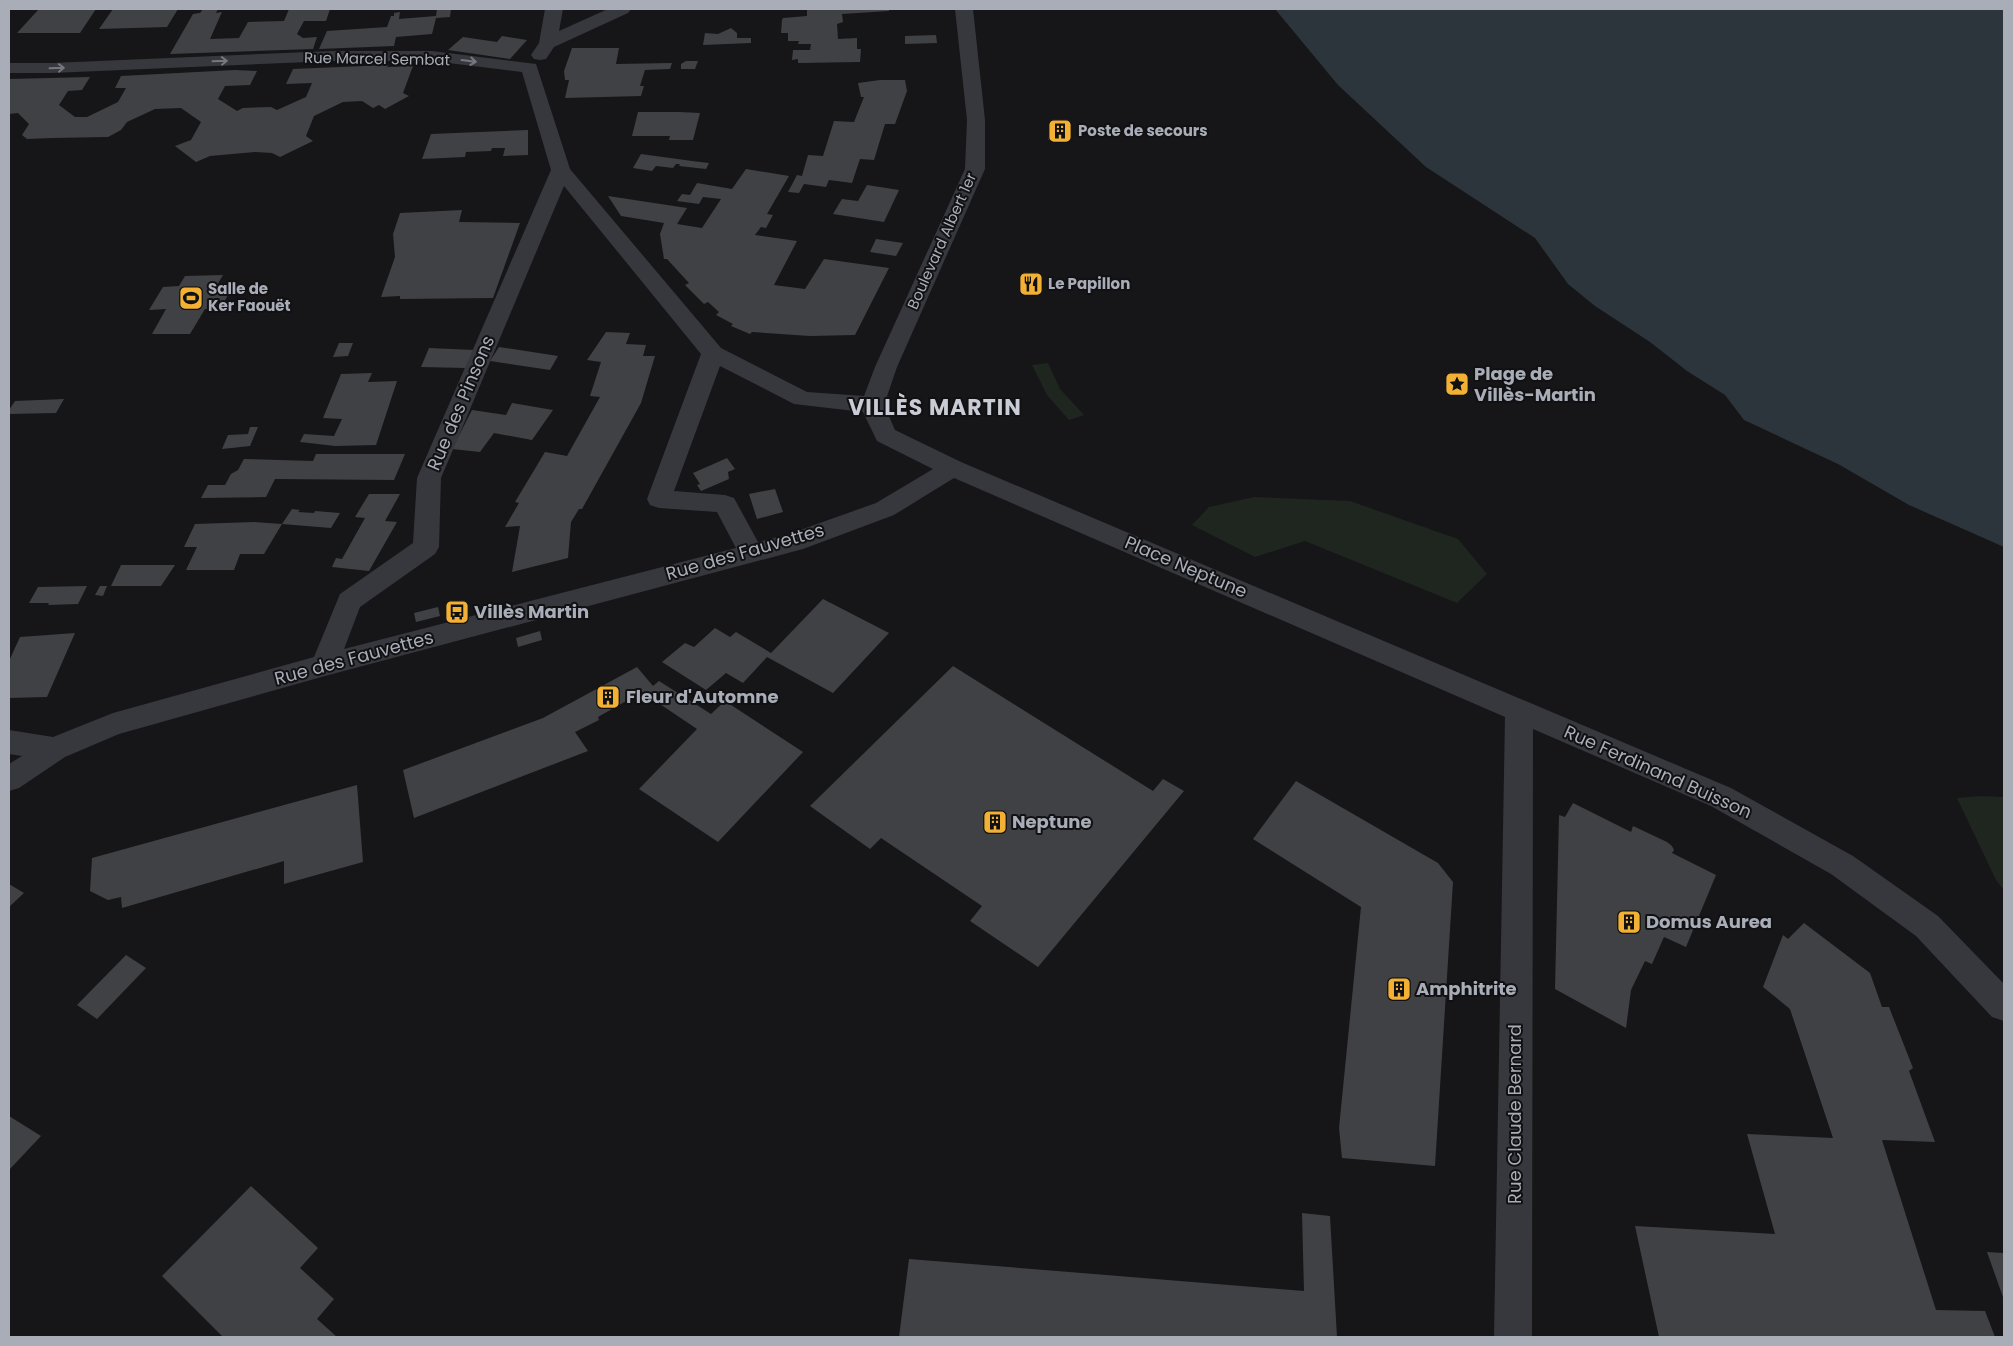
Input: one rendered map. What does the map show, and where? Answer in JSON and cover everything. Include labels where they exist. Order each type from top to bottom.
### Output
[{"type":"street","points":[[554,9],[548,43],[530,68],[561,170],[713,353],[802,399],[872,406]]},
{"type":"street","points":[[548,43],[622,9]]},
{"type":"street","name":"Boulevard Albert 1er","points":[[872,406],[886,366],[975,169],[976,120],[964,9]]},
{"type":"street","name":"Rue Marcel Sembat","points":[[9,68],[52,68],[333,56],[432,56],[530,68]]},
{"type":"street","name":"Rue des Pinsons","points":[[325,665],[349,601],[426,547],[429,478],[561,170]]},
{"type":"street","points":[[713,353],[659,499],[725,504],[752,554]]},
{"type":"street","name":"Place Neptune","points":[[872,406],[885,435],[952,468],[1519,710]]},
{"type":"street","name":"Rue des Fauvettes","points":[[9,778],[55,749],[114,724],[325,665],[794,542],[885,509],[952,468]]},
{"type":"street","name":"Rue Ferdinand Buisson","points":[[1519,710],[1721,797],[1842,865],[1927,926],[2004,1006]]},
{"type":"street","name":"Rue Claude Bernard","points":[[1513,1337],[1519,710]]},
{"type":"street","points":[[9,742],[55,749]]},
{"type":"shaded area","points":[[1275,9],[2004,9],[2004,547],[1909,505],[1838,464],[1744,420],[1725,395],[1687,371],[1650,342],[1595,306],[1568,284],[1535,238],[1426,167],[1338,85]]},
{"type":"shaded area","points":[[1048,363],[1060,389],[1084,415],[1069,420],[1047,395],[1032,365]]},
{"type":"shaded area","points":[[1254,497],[1350,501],[1458,539],[1487,574],[1457,603],[1305,541],[1255,557],[1192,525],[1209,507]]},
{"type":"shaded area","points":[[2004,797],[2004,890],[1996,880],[1957,798]]},
{"type":"building","points":[[39,9],[96,9],[80,33],[17,33]]},
{"type":"building","points":[[113,9],[178,9],[167,27],[99,29]]},
{"type":"building","points":[[203,9],[218,9],[216,13],[222,12],[210,39],[239,38],[248,22],[284,21],[289,9],[330,9],[326,21],[304,21],[297,34],[303,38],[317,37],[313,49],[170,54],[193,14],[200,13]]},
{"type":"building","points":[[437,9],[451,9],[450,17],[436,18],[432,34],[396,37],[394,46],[319,49],[327,31],[387,27],[394,13],[400,12],[399,19],[436,16]]},
{"type":"building","points":[[807,9],[889,9],[889,11],[842,14],[843,22],[837,24],[838,39],[857,38],[857,49],[861,49],[860,62],[798,63],[798,59],[792,60],[793,50],[810,50],[811,44],[798,44],[799,41],[788,41],[788,33],[781,33],[782,20],[783,18],[807,16]]},
{"type":"building","points":[[731,28],[737,33],[737,38],[751,38],[751,43],[703,45],[705,33],[718,34]]},
{"type":"building","points":[[936,35],[937,43],[905,44],[905,36]]},
{"type":"building","points":[[502,36],[527,40],[510,59],[448,50],[463,37],[497,42]]},
{"type":"building","points":[[572,48],[619,48],[616,64],[672,63],[670,69],[645,70],[640,86],[644,86],[641,96],[565,98],[569,80],[565,80],[564,71]]},
{"type":"building","points":[[686,61],[698,61],[695,69],[681,69],[681,64]]},
{"type":"building","points":[[388,65],[387,67],[413,66],[403,93],[409,96],[385,109],[379,105],[373,108],[362,101],[343,102],[314,116],[306,136],[313,141],[280,157],[272,153],[255,152],[210,156],[196,162],[175,146],[191,140],[201,122],[181,108],[155,109],[127,122],[121,130],[108,137],[27,139],[22,135],[29,124],[18,113],[9,114],[9,79],[90,77],[82,90],[68,91],[59,105],[75,117],[87,117],[118,102],[126,88],[115,88],[121,76],[235,70],[257,71],[250,85],[225,86],[218,99],[237,111],[243,108],[271,107],[277,110],[306,97],[312,83],[286,84],[293,69]]},
{"type":"building","points":[[880,80],[905,80],[907,91],[895,124],[885,124],[874,160],[860,159],[852,183],[829,180],[826,187],[804,184],[799,193],[788,192],[797,175],[802,176],[808,155],[823,156],[834,121],[854,122],[864,97],[861,97],[858,83]]},
{"type":"building","points":[[638,112],[700,113],[693,140],[669,140],[670,136],[632,136]]},
{"type":"building","name":"Poste de secours","points":[[1050,122],[1071,123],[1070,141],[1048,140]]},
{"type":"building","points":[[528,130],[528,155],[503,156],[505,148],[492,148],[491,151],[466,152],[465,157],[422,159],[431,134]]},
{"type":"building","points":[[641,154],[709,163],[706,169],[679,166],[680,164],[676,164],[673,168],[656,166],[652,171],[633,168]]},
{"type":"building","points":[[746,169],[789,176],[767,214],[773,215],[766,228],[761,227],[755,235],[797,241],[774,285],[805,289],[824,259],[889,268],[855,335],[810,336],[752,332],[750,334],[731,326],[733,324],[716,315],[719,312],[708,302],[704,304],[685,285],[689,283],[667,259],[664,259],[660,234],[664,223],[621,216],[608,196],[687,208],[677,224],[702,228],[721,199],[703,197],[699,204],[677,201],[682,194],[690,195],[697,183],[732,189]]},
{"type":"building","points":[[867,185],[899,190],[884,222],[833,214],[842,199],[858,201]]},
{"type":"building","points":[[462,210],[459,222],[520,223],[493,298],[400,299],[400,296],[381,297],[395,257],[393,234],[400,213]]},
{"type":"building","points":[[876,239],[903,243],[896,256],[870,252]]},
{"type":"building","name":"Salle de Ker Faouët","points":[[223,275],[217,285],[232,286],[221,309],[205,309],[190,334],[152,334],[166,309],[149,310],[163,287],[179,286],[185,276]]},
{"type":"building","points":[[606,332],[630,333],[626,344],[646,345],[643,356],[655,356],[641,403],[582,509],[579,509],[571,522],[568,558],[512,572],[520,526],[505,527],[519,503],[515,502],[545,452],[567,456],[600,397],[590,396],[601,362],[587,360]]},
{"type":"building","points":[[339,343],[353,343],[348,356],[333,357]]},
{"type":"building","points":[[499,347],[558,356],[550,370],[490,361]]},
{"type":"building","points":[[429,348],[474,350],[466,368],[421,367]]},
{"type":"building","points":[[372,373],[368,382],[397,381],[376,445],[335,446],[300,442],[304,434],[334,436],[342,419],[323,418],[341,374]]},
{"type":"building","points":[[64,399],[56,413],[9,414],[9,410],[15,401]]},
{"type":"building","points":[[512,403],[553,410],[532,440],[494,433],[480,452],[452,449],[472,410],[506,415]]},
{"type":"building","points":[[250,427],[258,427],[250,446],[222,449],[228,435],[248,434]]},
{"type":"building","points":[[316,454],[405,454],[394,480],[275,479],[266,497],[201,498],[208,485],[225,485],[231,474],[238,470],[244,459],[313,461]]},
{"type":"building","points":[[727,458],[735,469],[728,472],[729,479],[701,491],[697,485],[700,484],[693,473]]},
{"type":"building","points":[[775,489],[783,512],[757,519],[749,494]]},
{"type":"building","points":[[369,494],[400,494],[385,521],[397,522],[369,571],[332,567],[336,558],[342,559],[365,518],[355,517]]},
{"type":"building","points":[[292,509],[300,510],[298,512],[340,513],[331,528],[282,524]]},
{"type":"building","points":[[254,522],[282,524],[264,554],[240,554],[234,570],[186,570],[197,547],[184,547],[195,524]]},
{"type":"building","points":[[121,565],[175,565],[161,586],[111,586]]},
{"type":"building","points":[[87,586],[78,604],[48,605],[49,603],[29,603],[38,587]]},
{"type":"building","points":[[100,586],[107,586],[103,596],[95,595]]},
{"type":"building","points":[[823,599],[889,633],[833,693],[767,657],[743,683],[726,673],[706,690],[662,662],[685,643],[694,647],[715,628],[730,637],[736,632],[771,653]]},
{"type":"building","points":[[438,607],[440,616],[416,622],[414,613]]},
{"type":"building","points":[[540,631],[542,640],[518,647],[516,638]]},
{"type":"building","points":[[75,633],[47,697],[9,698],[9,661],[20,637]]},
{"type":"building","name":"Neptune","points":[[953,666],[1153,791],[1163,779],[1184,791],[1038,967],[970,921],[982,906],[881,838],[870,849],[810,806]]},
{"type":"building","points":[[637,667],[653,686],[659,681],[711,714],[725,701],[803,752],[718,842],[639,789],[697,729],[642,692],[598,717],[599,720],[575,732],[588,751],[414,818],[403,770],[543,718]]},
{"type":"building","name":"Amphitrite","points":[[1296,781],[1438,863],[1453,882],[1435,1166],[1342,1158],[1339,1128],[1361,907],[1253,839]]},
{"type":"building","points":[[357,785],[363,862],[284,884],[284,861],[122,908],[121,897],[108,900],[90,891],[92,858]]},
{"type":"building","name":"Domus Aurea","points":[[1573,803],[1631,832],[1633,826],[1667,842],[1674,850],[1672,853],[1716,875],[1686,947],[1664,937],[1652,964],[1645,961],[1631,990],[1626,1028],[1555,989],[1559,815],[1565,817]]},
{"type":"building","points":[[9,884],[24,893],[9,907]]},
{"type":"building","points":[[1804,923],[1870,973],[1882,1007],[1889,1007],[1913,1068],[1909,1071],[1935,1142],[1882,1140],[1936,1310],[1985,1311],[1995,1337],[1659,1337],[1635,1226],[1775,1234],[1747,1134],[1833,1138],[1790,1009],[1763,987],[1783,935],[1788,939]]},
{"type":"building","points":[[126,955],[146,968],[97,1019],[77,1005]]},
{"type":"building","points":[[9,1116],[41,1136],[9,1170]]},
{"type":"building","points":[[251,1186],[318,1248],[300,1268],[334,1299],[317,1319],[337,1337],[223,1337],[162,1276]]},
{"type":"building","points":[[1302,1213],[1330,1216],[1337,1337],[899,1337],[909,1259],[1304,1291]]},
{"type":"building","points":[[1987,1252],[2004,1253],[2004,1300]]},
{"type":"place","name":"Poste de secours","points":[[1060,131]]},
{"type":"place","name":"Le Papillon","points":[[1031,284]]},
{"type":"place","name":"Salle de Ker Faouët","points":[[191,298]]},
{"type":"place","name":"Plage de Villès-Martin","points":[[1457,384]]},
{"type":"place","name":"Villès Martin","points":[[457,612]]},
{"type":"place","name":"Fleur d'Automne","points":[[608,697]]},
{"type":"place","name":"Neptune","points":[[995,822]]},
{"type":"place","name":"Domus Aurea","points":[[1629,922]]},
{"type":"place","name":"Amphitrite","points":[[1399,989]]},
{"type":"district","name":"VILLÈS MARTIN","points":[[935,407]]}]
